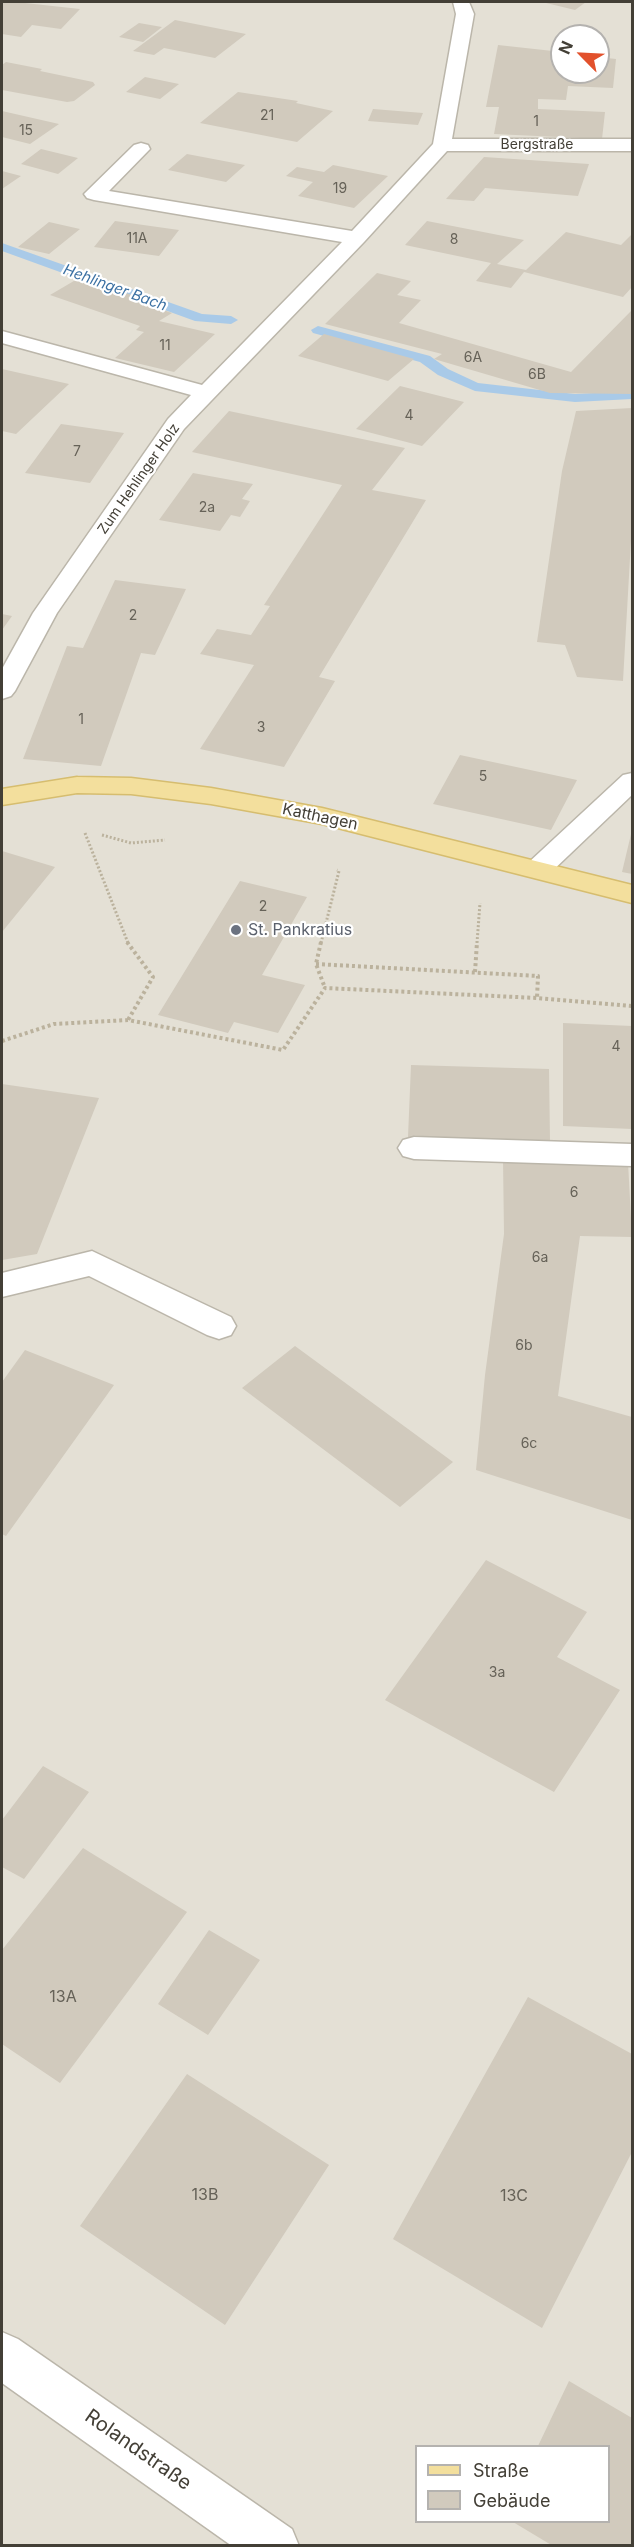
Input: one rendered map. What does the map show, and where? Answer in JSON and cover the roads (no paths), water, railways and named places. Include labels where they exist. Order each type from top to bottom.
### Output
[{"type":"main road","name":"Katthagen","points":[[2,797],[77,785],[131,786],[211,796],[322,816],[633,894]]},
{"type":"street","points":[[442,145],[465,14],[461,2]]},
{"type":"street","name":"Bergstraße","points":[[442,145],[633,145]]},
{"type":"street","name":"Zum Hehlinger Holz","points":[[2,691],[52,603],[177,424],[357,238],[442,145]]},
{"type":"street","points":[[141,149],[94,194],[357,238]]},
{"type":"street","points":[[2,337],[207,393]]},
{"type":"street","points":[[538,869],[633,781]]},
{"type":"street","points":[[414,1148],[633,1155]]},
{"type":"street","points":[[2,1285],[92,1263],[219,1326]]},
{"type":"street","name":"Rolandstraße","points":[[2,2355],[275,2546]]},
{"type":"waterway","name":"Hehlinger Bach","points":[[2,247],[200,318],[231,320]]},
{"type":"waterway","name":"Hehlinger Bach","points":[[318,330],[425,359],[443,372],[475,387],[575,398],[632,395]]},
{"type":"place","name":"St. Pankratius","points":[[236,930]]}]
